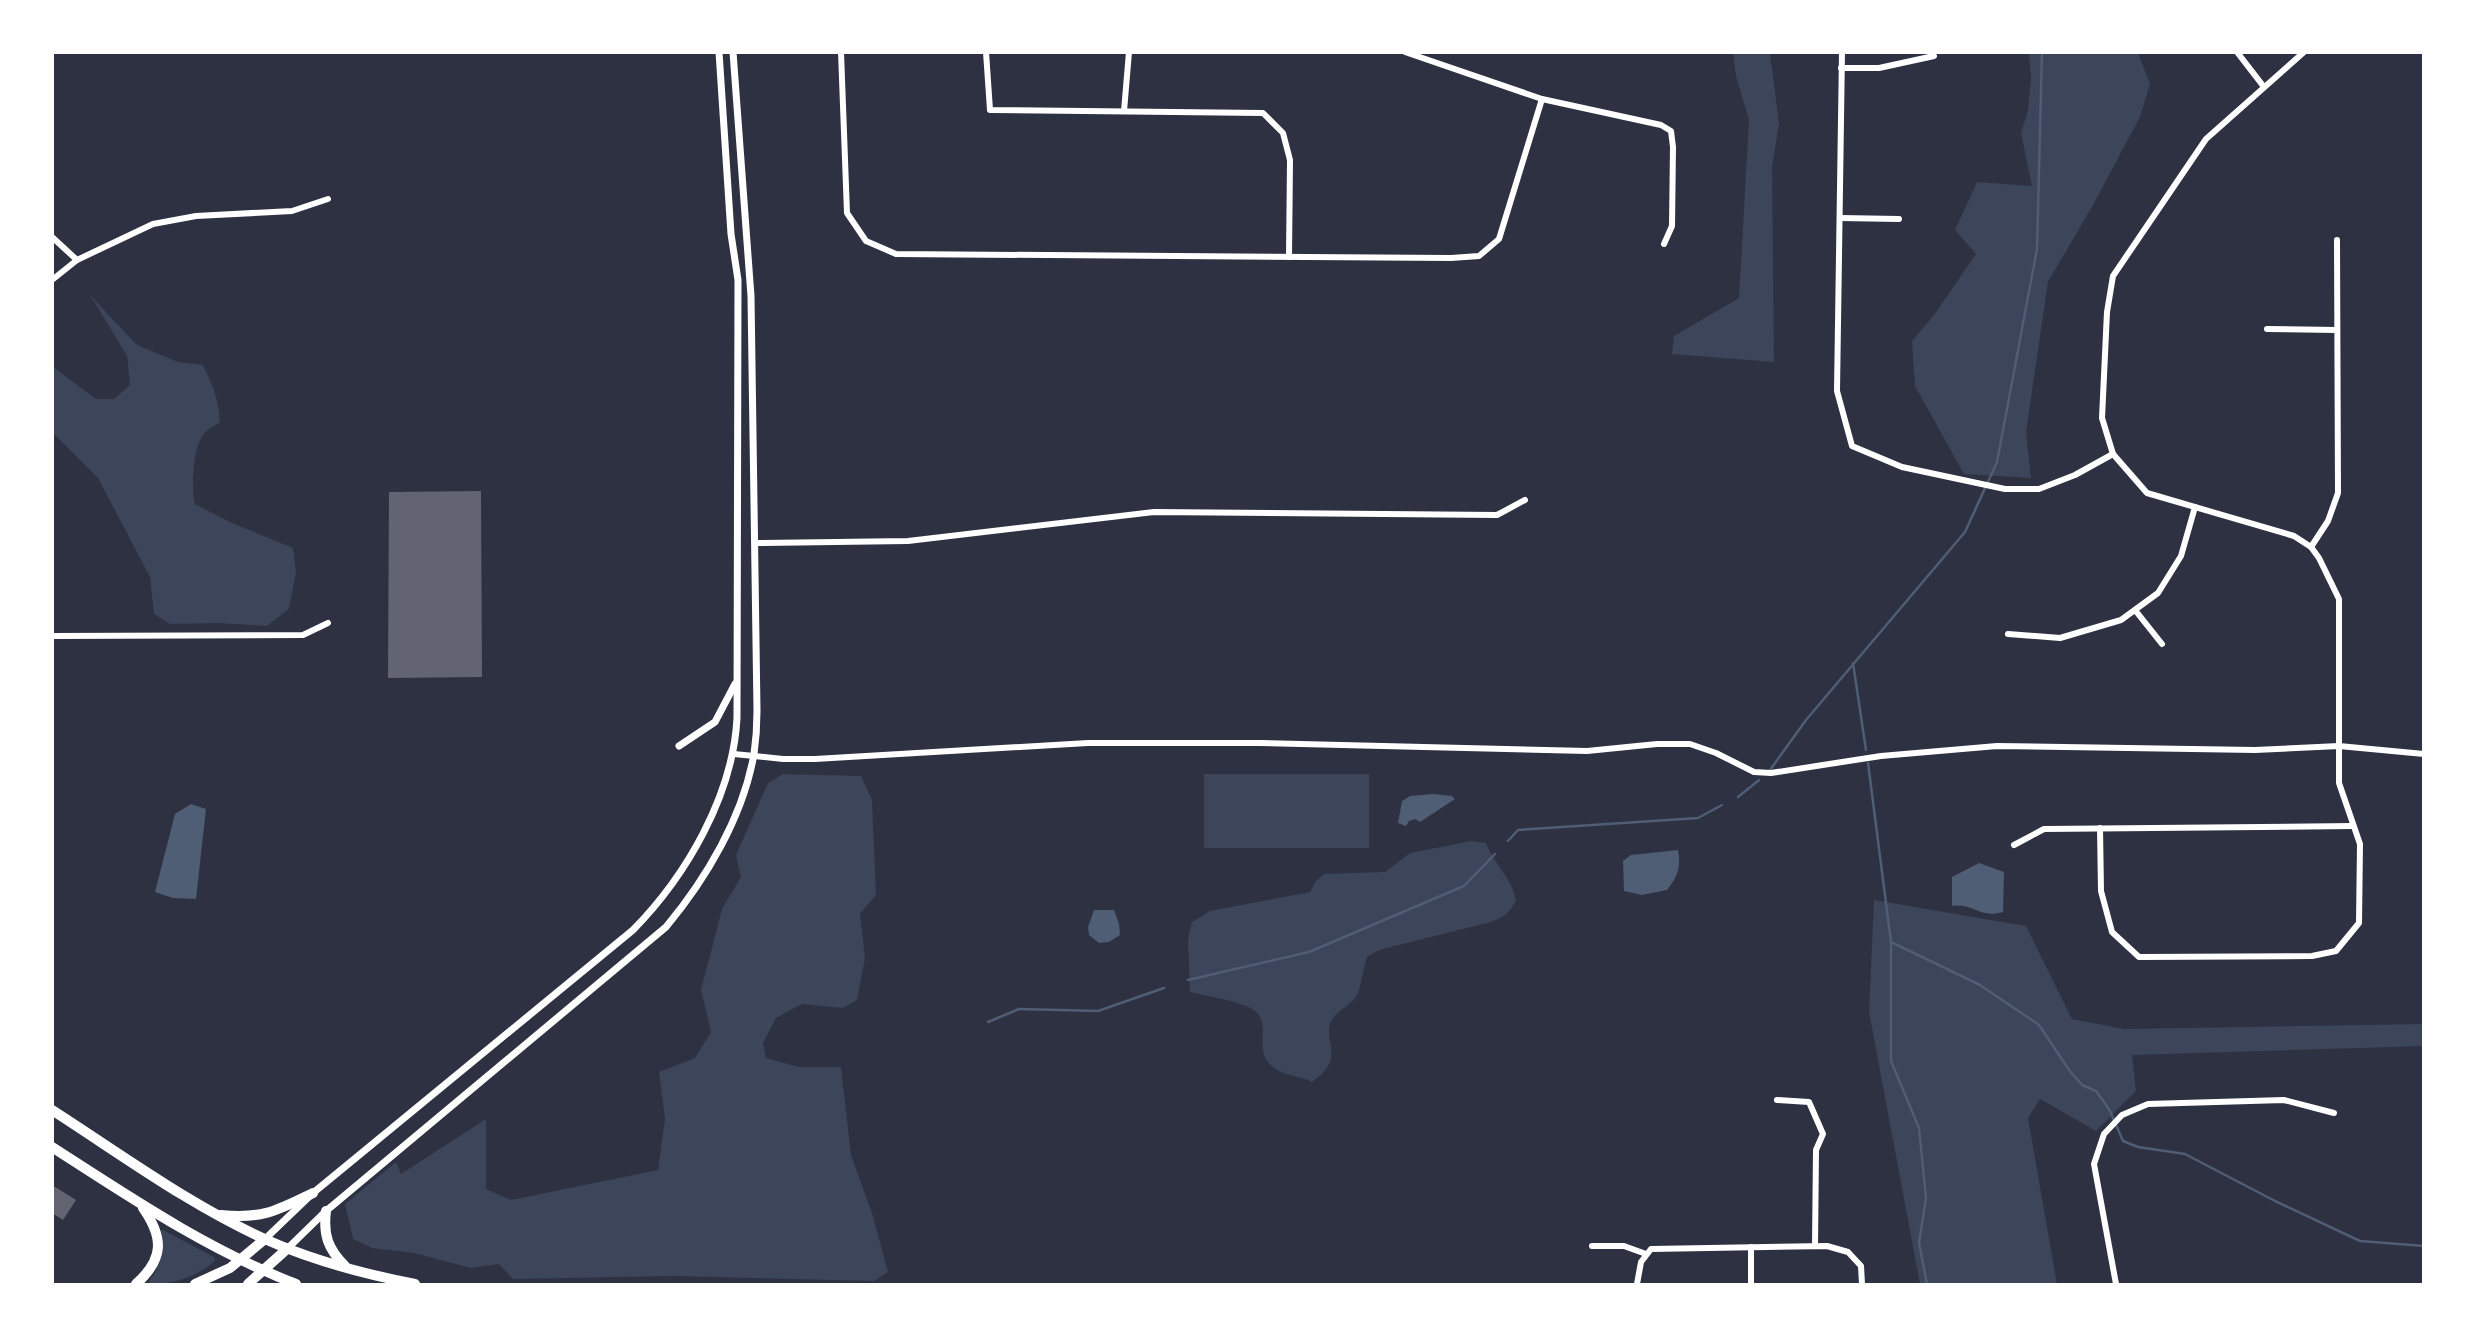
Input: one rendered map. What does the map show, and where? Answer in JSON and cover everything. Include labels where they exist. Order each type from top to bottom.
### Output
[{"type":"main road","points":[[52,1110],[216,1214],[265,1239],[348,1269],[415,1284]]},
{"type":"main road","points":[[52,1147],[195,1238],[264,1272],[296,1284]]},
{"type":"main road","points":[[216,1214],[246,1217],[270,1214],[313,1193]]},
{"type":"main road","points":[[136,1284],[151,1269],[159,1251],[153,1224],[138,1202]]},
{"type":"main road","points":[[326,1211],[325,1236],[329,1248],[348,1269]]},
{"type":"main road","points":[[195,1284],[221,1274],[265,1239]]},
{"type":"main road","points":[[248,1284],[288,1248]]},
{"type":"street","points":[[265,1239],[313,1193],[633,930],[652,911],[688,862],[710,820],[734,754],[737,680],[738,267],[730,220],[719,52]]},
{"type":"street","points":[[288,1248],[326,1211],[666,927],[695,888],[726,835],[743,795],[754,756],[757,711],[755,543],[749,250],[733,52]]},
{"type":"street","points":[[841,52],[847,213],[866,241],[896,254],[1479,256],[1499,239],[1542,99]]},
{"type":"street","points":[[986,52],[990,110],[1263,113],[1283,133],[1290,160],[1289,257]]},
{"type":"street","points":[[1124,111],[1129,52]]},
{"type":"street","points":[[1405,52],[1542,99],[1661,125],[1671,131],[1674,147],[1672,226],[1664,244]]},
{"type":"street","points":[[1842,52],[1837,391],[1852,446],[1902,467],[2005,489],[2039,489],[2076,475],[2113,454]]},
{"type":"street","points":[[2237,52],[2264,87]]},
{"type":"street","points":[[2100,828],[2101,891],[2112,932],[2139,957],[2312,956],[2336,951],[2359,923],[2360,844],[2339,783],[2339,599],[2319,558],[2311,547],[2294,536],[2147,493],[2113,454],[2102,418],[2107,312],[2113,275],[2206,139],[2304,52]]},
{"type":"street","points":[[1841,68],[1879,68],[1934,56]]},
{"type":"street","points":[[52,280],[77,260],[153,224],[197,216],[292,211],[328,199]]},
{"type":"street","points":[[1840,218],[1899,219]]},
{"type":"street","points":[[52,237],[77,260]]},
{"type":"street","points":[[2311,547],[2328,521],[2339,493],[2337,240]]},
{"type":"street","points":[[2267,329],[2337,330]]},
{"type":"street","points":[[755,543],[908,541],[1154,512],[1497,515],[1525,500]]},
{"type":"street","points":[[2008,634],[2060,638],[2121,620],[2158,593],[2181,556],[2195,508]]},
{"type":"street","points":[[2135,610],[2162,644]]},
{"type":"street","points":[[52,636],[303,635],[328,622]]},
{"type":"street","points":[[679,746],[715,722],[737,680]]},
{"type":"street","points":[[734,754],[815,759],[969,749],[1172,742],[1575,751],[1690,744],[1754,772],[1771,773],[1881,756],[1997,747],[2255,750],[2339,746],[2424,754]]},
{"type":"street","points":[[2014,845],[2044,829],[2353,826]]},
{"type":"street","points":[[1777,1100],[1809,1102],[1823,1134],[1815,1150],[1815,1246]]},
{"type":"street","points":[[2116,1284],[2094,1164],[2104,1134],[2122,1115],[2148,1104],[2284,1100],[2334,1113]]},
{"type":"street","points":[[1592,1246],[1624,1246],[1646,1254]]},
{"type":"street","points":[[1637,1284],[1637,1276],[1646,1254],[1651,1250],[1827,1246],[1848,1252],[1861,1266],[1862,1284]]},
{"type":"street","points":[[1751,1247],[1751,1284]]},
{"type":"shaded area","points":[[1733,53],[1770,53],[1779,124],[1772,167],[1774,362],[1672,354],[1674,336],[1739,298],[1749,120],[1736,76]]},
{"type":"shaded area","points":[[2029,53],[2138,53],[2150,84],[2140,117],[2048,282],[2026,432],[2031,478],[1964,474],[1915,386],[1912,341],[1934,315],[1976,254],[1955,230],[1977,182],[2032,186],[2021,133],[2028,110],[2031,78]]},
{"type":"shaded area","points":[[90,295],[137,345],[178,362],[203,365],[214,392],[220,422],[204,434],[199,443],[194,469],[195,504],[293,548],[296,572],[289,609],[267,626],[170,624],[154,614],[150,577],[98,478],[53,433],[53,367],[96,399],[114,399],[130,385],[127,356]]},
{"type":"shaded area","points":[[783,774],[861,776],[872,800],[876,895],[860,914],[865,958],[857,1000],[843,1008],[802,1004],[776,1018],[763,1043],[766,1058],[799,1067],[841,1067],[851,1155],[872,1213],[888,1272],[874,1281],[674,1276],[513,1279],[499,1264],[471,1268],[414,1253],[372,1248],[353,1239],[345,1204],[396,1162],[401,1174],[486,1119],[486,1189],[511,1200],[658,1170],[665,1119],[659,1072],[695,1058],[711,1032],[701,990],[722,909],[741,877],[736,855],[768,783]]},
{"type":"shaded area","points":[[1204,774],[1369,774],[1369,848],[1204,848]]},
{"type":"shaded area","points":[[1410,796],[1452,796],[1455,799],[1420,822],[1415,819],[1409,821],[1406,826],[1398,823],[1402,801]]},
{"type":"shaded area","points":[[191,804],[206,809],[196,899],[173,898],[155,892],[175,814]]},
{"type":"shaded area","points":[[1471,841],[1486,843],[1507,878],[1516,900],[1511,908],[1491,922],[1379,950],[1367,957],[1357,995],[1333,1018],[1330,1026],[1329,1064],[1312,1082],[1289,1075],[1269,1063],[1263,1049],[1261,1020],[1253,1010],[1237,1003],[1190,992],[1188,939],[1192,922],[1210,911],[1310,892],[1315,882],[1324,874],[1385,872],[1410,853]]},
{"type":"shaded area","points":[[1678,850],[1678,871],[1667,890],[1642,895],[1624,891],[1623,861],[1631,855]]},
{"type":"shaded area","points":[[1979,863],[2004,872],[2003,912],[1988,914],[1952,906],[1952,877]]},
{"type":"shaded area","points":[[1874,900],[2026,926],[2072,1019],[2124,1029],[2423,1024],[2423,1046],[2132,1055],[2136,1091],[2096,1131],[2040,1099],[2028,1118],[2057,1284],[1920,1284],[1869,1012]]},
{"type":"shaded area","points":[[1094,910],[1114,910],[1120,935],[1109,942],[1099,943],[1089,935],[1088,927]]},
{"type":"shaded area","points":[[163,1230],[214,1257],[215,1261],[184,1278],[150,1284],[161,1258]]},
{"type":"building","points":[[481,491],[482,677],[388,678],[389,492]]},
{"type":"building","points":[[52,1185],[76,1200],[63,1220],[52,1213]]},
{"type":"waterway","points":[[1770,770],[1806,720],[1965,532],[1997,462],[2037,249],[2042,52]]},
{"type":"waterway","points":[[1853,663],[1866,750]]},
{"type":"waterway","points":[[1868,763],[1891,942],[1891,1061],[1919,1128],[1926,1198],[1919,1243],[1927,1284]]},
{"type":"waterway","points":[[1738,797],[1759,780]]},
{"type":"waterway","points":[[1508,841],[1518,830],[1698,818],[1722,805]]},
{"type":"waterway","points":[[1188,980],[1309,952],[1464,886],[1495,854]]},
{"type":"waterway","points":[[1891,942],[1980,985],[2039,1025],[2069,1070],[2082,1085],[2096,1091],[2109,1109],[2123,1141],[2138,1147],[2185,1154],[2360,1241],[2424,1246]]},
{"type":"waterway","points":[[988,1022],[1019,1009],[1098,1011],[1164,988]]}]
